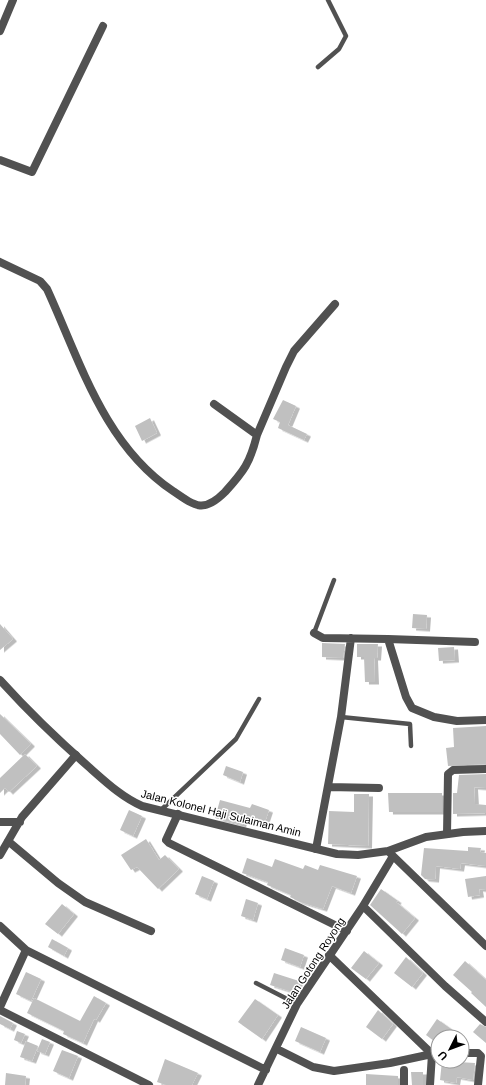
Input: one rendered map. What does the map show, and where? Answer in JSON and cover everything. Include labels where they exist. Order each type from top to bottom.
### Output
[{"type":"street","points":[[0,31],[13,0]]},
{"type":"street","points":[[0,160],[32,172],[103,26]]},
{"type":"street","points":[[0,262],[40,281],[47,289],[109,423],[128,451],[158,481],[198,505],[214,503],[247,467],[257,435],[294,351],[335,304]]},
{"type":"street","points":[[214,404],[257,435]]},
{"type":"street","points":[[314,632],[323,638],[475,642]]},
{"type":"street","points":[[316,849],[341,717],[351,638]]},
{"type":"street","points":[[388,639],[406,697],[412,708],[434,716],[457,721],[486,720]]},
{"type":"street","name":"Jalan Kolonel Haji Sulaiman Amin","points":[[0,680],[29,711],[76,755],[126,799],[142,806],[337,854],[358,855],[390,853],[426,836],[486,831]]},
{"type":"street","points":[[0,855],[22,817],[76,755]]},
{"type":"street","points":[[447,834],[448,774],[453,770],[486,769]]},
{"type":"street","points":[[328,787],[379,788]]},
{"type":"street","points":[[178,814],[166,840],[169,843],[346,931]]},
{"type":"street","points":[[0,822],[20,822]]},
{"type":"street","points":[[8,841],[58,883],[85,902],[151,930]]},
{"type":"street","points":[[390,853],[486,946]]},
{"type":"street","name":"Jalan Gotong Royong","points":[[258,1085],[297,1004],[363,906],[390,853]]},
{"type":"street","points":[[363,906],[445,986],[486,1022]]},
{"type":"street","points":[[0,926],[26,950],[266,1070]]},
{"type":"street","points":[[0,1007],[26,950]]},
{"type":"street","points":[[329,955],[430,1049]]},
{"type":"street","points":[[0,1010],[149,1085]]},
{"type":"street","points":[[277,1048],[313,1067],[334,1071],[390,1063],[430,1055]]},
{"type":"street","points":[[470,1053],[478,1053],[481,1056],[478,1085]]},
{"type":"street","points":[[430,1085],[433,1069]]},
{"type":"street","points":[[404,1070],[404,1085]]},
{"type":"lane","points":[[318,67],[339,49],[346,36],[328,0]]},
{"type":"lane","points":[[314,632],[334,580]]},
{"type":"lane","points":[[161,810],[236,739],[259,699]]},
{"type":"lane","points":[[341,717],[410,724],[411,746]]},
{"type":"lane","points":[[256,982],[297,1004]]},
{"type":"building","points":[[283,400],[296,406],[288,425],[307,434],[304,440],[278,428],[280,422],[273,419]]},
{"type":"building","points":[[150,418],[157,433],[142,441],[135,426]]},
{"type":"building","points":[[413,614],[427,615],[426,629],[412,628]]},
{"type":"building","points":[[0,624],[13,639],[0,650]]},
{"type":"building","points":[[322,643],[345,644],[343,658],[322,657]]},
{"type":"building","points":[[357,644],[378,644],[377,658],[374,658],[375,682],[365,682],[364,657],[357,657]]},
{"type":"building","points":[[454,647],[455,660],[439,661],[438,648]]},
{"type":"building","points":[[0,714],[31,744],[20,755],[0,734]]},
{"type":"building","points":[[486,726],[486,764],[448,766],[446,748],[454,747],[453,728]]},
{"type":"building","points":[[25,754],[37,766],[9,792],[5,788],[0,793],[0,778]]},
{"type":"building","points":[[226,766],[243,772],[240,782],[223,775]]},
{"type":"building","points":[[486,774],[486,788],[474,787],[475,804],[486,805],[486,813],[453,814],[453,793],[457,793],[459,775]]},
{"type":"building","points":[[388,793],[442,793],[442,812],[389,812]]},
{"type":"building","points":[[354,794],[369,794],[368,846],[328,844],[329,811],[354,812]]},
{"type":"building","points":[[220,800],[250,808],[252,804],[269,810],[265,822],[245,815],[242,825],[215,818]]},
{"type":"building","points":[[129,810],[142,816],[133,836],[120,830]]},
{"type":"building","points":[[146,839],[159,860],[165,855],[179,869],[158,889],[137,867],[131,870],[121,855]]},
{"type":"building","points":[[468,847],[481,848],[480,852],[486,853],[486,866],[461,863],[460,869],[436,866],[435,880],[425,879],[421,875],[424,848],[468,851]]},
{"type":"building","points":[[247,858],[272,867],[275,859],[303,869],[305,865],[318,870],[320,865],[357,876],[351,893],[332,886],[323,909],[300,902],[290,897],[291,895],[267,885],[268,882],[242,873]]},
{"type":"building","points":[[202,876],[214,881],[207,899],[195,894]]},
{"type":"building","points":[[486,876],[486,890],[479,889],[480,895],[468,897],[465,879]]},
{"type":"building","points":[[381,889],[398,901],[396,902],[415,918],[402,934],[370,905]]},
{"type":"building","points":[[246,899],[258,903],[253,920],[241,916]]},
{"type":"building","points":[[62,904],[74,914],[58,934],[45,924]]},
{"type":"building","points":[[52,939],[68,948],[64,956],[48,947]]},
{"type":"building","points":[[285,948],[304,955],[300,967],[281,960]]},
{"type":"building","points":[[364,951],[379,963],[366,979],[351,968]]},
{"type":"building","points":[[406,957],[423,973],[412,987],[394,973]]},
{"type":"building","points":[[465,961],[486,980],[486,1007],[453,975]]},
{"type":"building","points":[[26,972],[41,979],[31,1001],[16,994]]},
{"type":"building","points":[[274,973],[299,981],[296,993],[270,985]]},
{"type":"building","points":[[94,996],[106,1003],[96,1020],[94,1019],[83,1043],[63,1034],[64,1031],[27,1013],[34,998],[80,1021]]},
{"type":"building","points":[[255,999],[278,1015],[262,1039],[238,1022]]},
{"type":"building","points":[[378,1010],[393,1024],[382,1039],[366,1027]]},
{"type":"building","points":[[0,1016],[13,1023],[10,1029],[0,1024]]},
{"type":"building","points":[[437,1019],[451,1029],[430,1029]]},
{"type":"building","points":[[480,1024],[486,1027],[486,1043],[473,1032]]},
{"type":"building","points":[[301,1027],[326,1038],[320,1052],[295,1041]]},
{"type":"building","points":[[430,1029],[430,1038],[426,1035]]},
{"type":"building","points":[[17,1031],[25,1034],[21,1043],[14,1040]]},
{"type":"building","points":[[42,1039],[50,1042],[45,1054],[37,1051]]},
{"type":"building","points":[[26,1041],[38,1046],[32,1061],[20,1057]]},
{"type":"building","points":[[62,1050],[78,1056],[69,1078],[53,1071]]},
{"type":"building","points":[[165,1059],[198,1073],[192,1085],[166,1085],[157,1082]]},
{"type":"building","points":[[470,1063],[475,1063],[473,1080],[457,1077],[456,1083],[440,1080],[441,1069],[470,1069]]},
{"type":"building","points":[[411,1072],[423,1072],[423,1085],[412,1085]]},
{"type":"building","points":[[6,1073],[26,1076],[25,1085],[5,1085]]},
{"type":"building","points":[[366,1074],[398,1076],[398,1085],[366,1085]]}]
